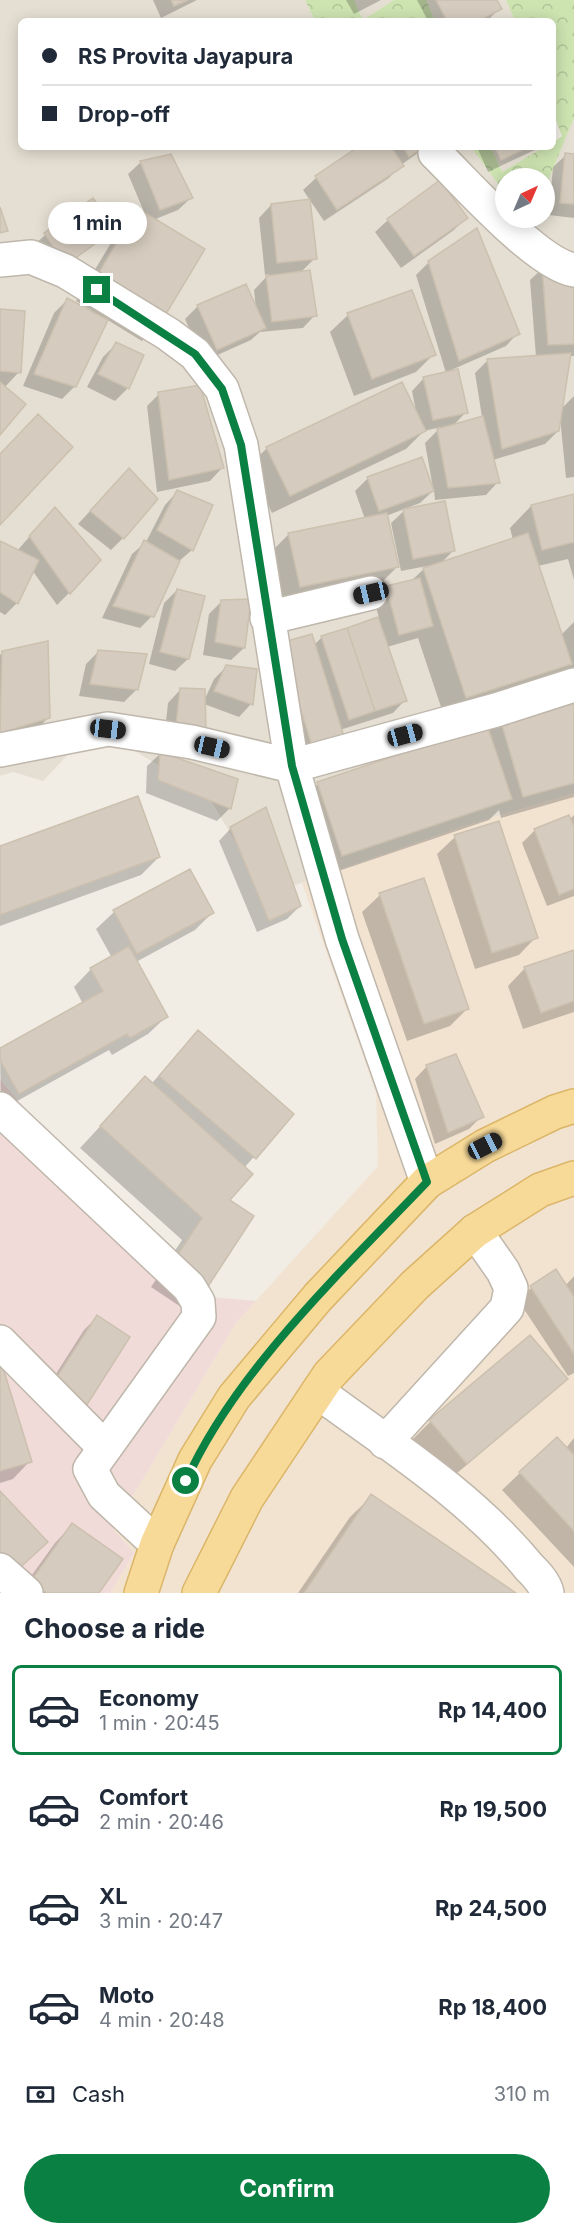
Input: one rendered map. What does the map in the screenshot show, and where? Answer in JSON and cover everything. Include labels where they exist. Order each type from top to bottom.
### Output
[{"type":"main road","points":[[141,1593],[157,1544],[195,1460],[234,1397],[318,1297],[427,1182],[485,1146],[555,1112],[574,1106]]},
{"type":"main road","points":[[199,1593],[246,1498],[329,1375],[415,1285],[475,1231],[540,1190],[574,1178]]},
{"type":"street","points":[[435,153],[530,244],[554,262],[574,270]]},
{"type":"street","points":[[0,260],[31,258],[65,271],[168,334],[195,354],[222,389],[241,445],[292,766],[342,939],[427,1182]]},
{"type":"street","points":[[267,618],[371,593]]},
{"type":"street","points":[[0,750],[108,729],[192,742],[292,766],[496,710],[574,685]]},
{"type":"street","points":[[0,1109],[189,1287],[198,1302],[199,1317],[90,1469],[104,1495],[157,1544]]},
{"type":"street","points":[[385,1442],[507,1308],[511,1288],[503,1271],[475,1231]]},
{"type":"street","points":[[0,1342],[105,1448]]},
{"type":"street","points":[[318,1392],[464,1501],[505,1538],[536,1575],[547,1593]]},
{"type":"street","points":[[0,1570],[26,1593]]},
{"type":"shaded area","points":[[0,0],[305,0],[314,18],[18,18],[18,150],[473,150],[495,180],[495,228],[555,228],[553,168],[574,118],[574,793],[458,828],[267,895],[207,794],[94,727],[43,781],[13,772],[0,776]]},
{"type":"shaded area","points":[[354,0],[394,0],[366,18],[362,18]]},
{"type":"shaded area","points":[[426,0],[506,0],[514,18],[434,18]]},
{"type":"shaded area","points":[[492,150],[539,150],[509,168],[500,168]]},
{"type":"shaded area","points":[[574,793],[574,1593],[110,1593],[134,1553],[113,1529],[236,1323],[378,1166],[376,1093],[302,883],[458,828]]},
{"type":"shaded area","points":[[0,1080],[165,1269],[211,1297],[256,1301],[236,1323],[113,1529],[134,1553],[110,1593],[18,1593],[0,1580]]},
{"type":"green space","points":[[305,0],[354,0],[362,18],[314,18]]},
{"type":"green space","points":[[394,0],[426,0],[434,18],[366,18]]},
{"type":"green space","points":[[506,0],[574,0],[574,118],[553,168],[509,168],[539,150],[556,150],[556,140],[562,136],[556,120],[556,18],[514,18]]},
{"type":"green space","points":[[473,150],[492,150],[500,168],[495,168],[495,180]]},
{"type":"building","points":[[171,0],[188,0],[174,6]]},
{"type":"building","points":[[436,0],[497,0],[502,9],[484,18],[445,18]]},
{"type":"building","points":[[354,150],[393,150],[404,166],[337,210],[315,176]]},
{"type":"building","points":[[405,150],[419,150],[409,157]]},
{"type":"building","points":[[496,150],[523,150],[501,160]]},
{"type":"building","points":[[565,153],[574,154],[574,204],[560,203]]},
{"type":"building","points":[[171,154],[193,198],[160,210],[140,161]]},
{"type":"building","points":[[440,180],[468,218],[414,256],[387,219]]},
{"type":"building","points":[[93,198],[115,229],[66,265],[44,233]]},
{"type":"building","points":[[310,199],[317,259],[277,263],[271,204]]},
{"type":"building","points":[[0,207],[8,231],[0,233]]},
{"type":"building","points":[[137,208],[205,249],[160,324],[93,283]]},
{"type":"building","points":[[477,228],[520,334],[459,361],[428,261]]},
{"type":"building","points":[[542,266],[574,271],[574,344],[548,345]]},
{"type":"building","points":[[310,270],[317,316],[272,322],[266,276]]},
{"type":"building","points":[[246,284],[266,328],[217,350],[197,305]]},
{"type":"building","points":[[412,290],[436,355],[372,379],[347,313]]},
{"type":"building","points":[[67,298],[108,320],[76,387],[34,374]]},
{"type":"building","points":[[0,309],[25,311],[21,373],[0,371]]},
{"type":"building","points":[[116,342],[144,355],[129,389],[98,374]]},
{"type":"building","points":[[571,353],[559,431],[502,449],[487,359]]},
{"type":"building","points":[[458,369],[468,413],[433,420],[423,377]]},
{"type":"building","points":[[0,382],[26,404],[0,435]]},
{"type":"building","points":[[402,382],[426,431],[290,496],[266,447]]},
{"type":"building","points":[[200,385],[224,468],[169,480],[158,392]]},
{"type":"building","points":[[38,414],[73,447],[0,525],[0,454]]},
{"type":"building","points":[[483,416],[500,483],[448,488],[437,429]]},
{"type":"building","points":[[422,457],[434,491],[379,511],[367,477]]},
{"type":"building","points":[[129,468],[158,499],[124,539],[90,511]]},
{"type":"building","points":[[177,490],[213,505],[193,551],[157,530]]},
{"type":"building","points":[[574,494],[574,542],[542,550],[531,505]]},
{"type":"building","points":[[445,501],[455,551],[413,559],[403,509]]},
{"type":"building","points":[[55,507],[101,560],[70,594],[29,536]]},
{"type":"building","points":[[387,513],[399,567],[300,587],[288,533]]},
{"type":"building","points":[[528,533],[572,664],[466,698],[423,568]]},
{"type":"building","points":[[144,540],[180,561],[154,617],[113,606]]},
{"type":"building","points":[[0,541],[39,560],[18,604],[0,592]]},
{"type":"building","points":[[420,578],[433,626],[399,635],[386,586]]},
{"type":"building","points":[[177,589],[205,596],[189,659],[160,652]]},
{"type":"building","points":[[251,599],[245,648],[215,642],[221,600]]},
{"type":"building","points":[[378,617],[407,701],[375,711],[347,628]]},
{"type":"building","points":[[347,628],[375,711],[349,720],[321,636]]},
{"type":"building","points":[[312,634],[345,740],[313,749],[280,643]]},
{"type":"building","points":[[48,641],[50,718],[0,733],[2,651]]},
{"type":"building","points":[[98,650],[147,654],[138,690],[90,684]]},
{"type":"building","points":[[226,665],[257,669],[253,705],[214,691]]},
{"type":"building","points":[[180,688],[205,689],[206,731],[176,726]]},
{"type":"building","points":[[574,697],[574,783],[523,797],[500,718]]},
{"type":"building","points":[[487,725],[512,799],[342,856],[317,782]]},
{"type":"building","points":[[160,752],[238,779],[231,809],[158,780]]},
{"type":"building","points":[[138,796],[160,857],[0,915],[0,846]]},
{"type":"building","points":[[266,807],[301,906],[269,921],[230,827]]},
{"type":"building","points":[[569,815],[574,827],[574,889],[559,895],[534,829]]},
{"type":"building","points":[[499,821],[538,938],[492,953],[454,835]]},
{"type":"building","points":[[190,869],[214,913],[137,954],[113,910]]},
{"type":"building","points":[[424,878],[469,1009],[424,1024],[379,893]]},
{"type":"building","points":[[129,946],[168,1017],[130,1038],[127,1034],[19,1094],[0,1060],[0,1048],[103,991],[90,968]]},
{"type":"building","points":[[574,950],[574,1001],[541,1013],[524,967]]},
{"type":"building","points":[[198,1030],[294,1114],[256,1159],[159,1076]]},
{"type":"building","points":[[456,1054],[484,1117],[448,1133],[426,1065]]},
{"type":"building","points":[[145,1076],[253,1174],[230,1200],[254,1216],[207,1288],[171,1265],[202,1218],[100,1126]]},
{"type":"building","points":[[556,1269],[574,1297],[574,1354],[530,1286]]},
{"type":"building","points":[[97,1315],[130,1337],[83,1411],[49,1389]]},
{"type":"building","points":[[530,1335],[568,1379],[467,1464],[429,1420]]},
{"type":"building","points":[[0,1358],[32,1462],[0,1471]]},
{"type":"building","points":[[557,1437],[574,1455],[574,1531],[519,1472]]},
{"type":"building","points":[[0,1491],[48,1542],[13,1574],[0,1560]]},
{"type":"building","points":[[371,1494],[516,1593],[304,1593]]},
{"type":"building","points":[[72,1523],[123,1559],[99,1593],[47,1593],[31,1581]]},
{"type":"route","points":[[97,290],[168,334],[195,354],[222,389],[241,445],[292,766],[342,939],[427,1182],[318,1297],[234,1397],[195,1460],[186,1481]]}]
